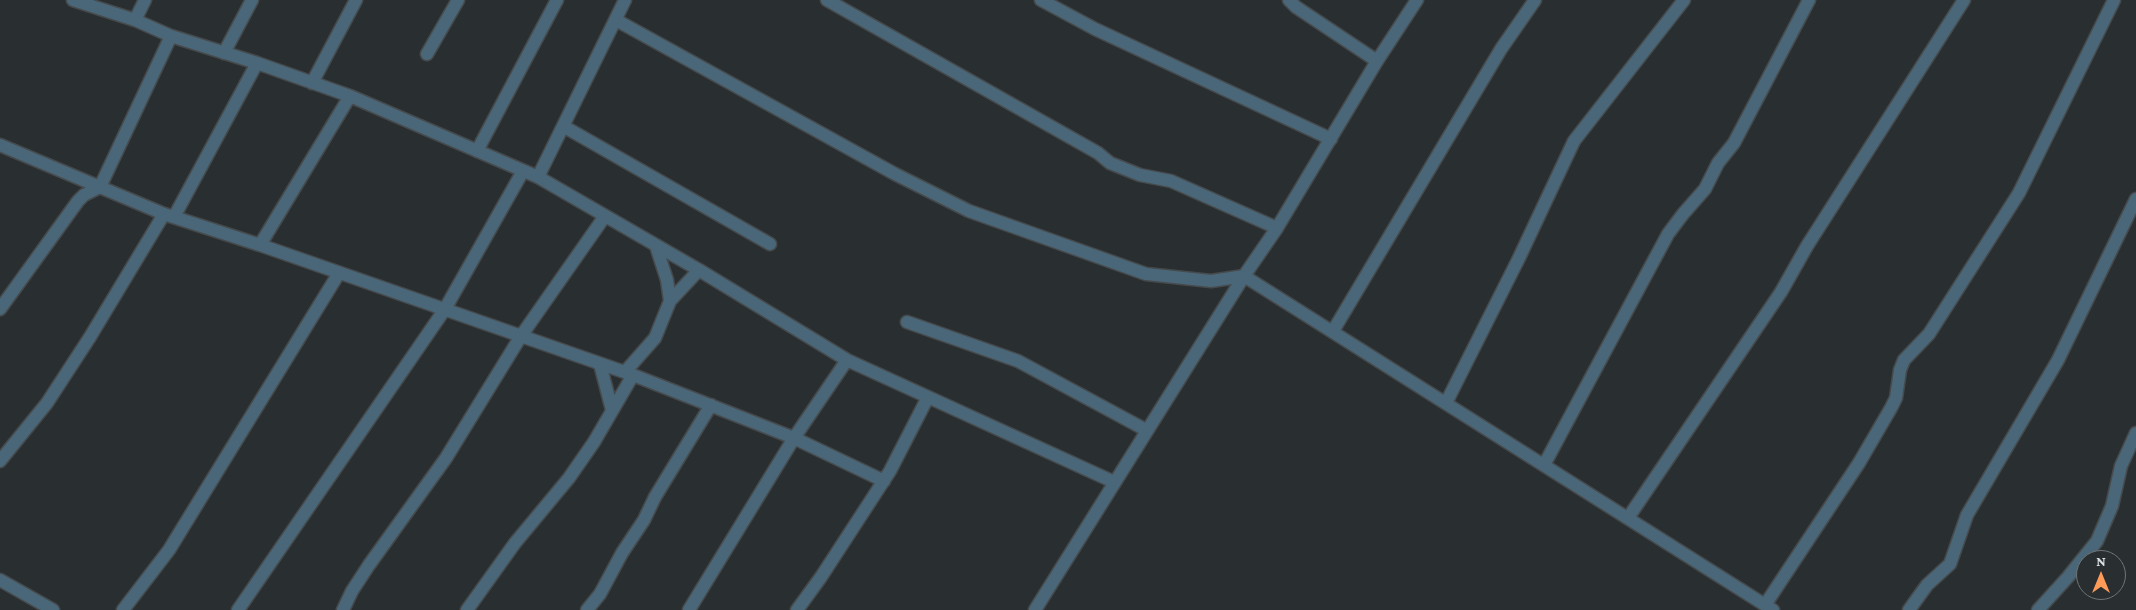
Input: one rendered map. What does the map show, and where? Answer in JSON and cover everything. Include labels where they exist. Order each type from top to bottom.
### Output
[{"type":"street","points":[[73,0],[136,20],[171,36],[257,63],[350,96],[538,177],[698,270],[847,360],[1114,482]]},
{"type":"street","points":[[136,20],[145,0]]},
{"type":"street","points":[[224,53],[252,0]]},
{"type":"street","points":[[312,82],[356,0]]},
{"type":"street","points":[[427,54],[458,0]]},
{"type":"street","points":[[477,151],[557,0]]},
{"type":"street","points":[[538,177],[625,0]]},
{"type":"street","points":[[827,0],[1098,153],[1110,163],[1140,175],[1171,181],[1277,228]]},
{"type":"street","points":[[1041,0],[1095,29],[1331,139]]},
{"type":"street","points":[[1289,0],[1296,7],[1377,61]]},
{"type":"street","points":[[1035,610],[1146,430],[1244,276],[1277,228],[1377,61],[1417,0]]},
{"type":"street","points":[[1332,332],[1501,49],[1535,0]]},
{"type":"street","points":[[1446,403],[1519,258],[1574,142],[1684,0]]},
{"type":"street","points":[[1544,465],[1668,234],[1705,190],[1718,163],[1734,143],[1809,0]]},
{"type":"street","points":[[1628,518],[1781,292],[1807,246],[1964,0]]},
{"type":"street","points":[[616,20],[895,174],[970,211],[1146,274],[1211,281],[1244,276],[1769,608],[1891,408],[1896,398],[1900,370],[1904,360],[1929,334],[2019,193],[2114,0]]},
{"type":"street","points":[[0,310],[78,201],[84,195],[100,187],[171,36]]},
{"type":"street","points":[[0,461],[47,403],[169,216],[257,63]]},
{"type":"street","points":[[260,245],[350,96]]},
{"type":"street","points":[[563,126],[770,244]]},
{"type":"street","points":[[0,146],[169,216],[260,245],[629,374],[794,438],[884,481]]},
{"type":"street","points":[[238,610],[444,309],[523,171]]},
{"type":"street","points":[[1909,610],[1927,585],[1950,564],[1967,514],[2058,360],[2136,199]]},
{"type":"street","points":[[343,610],[352,591],[369,565],[446,458],[521,336],[605,216]]},
{"type":"street","points":[[656,246],[668,280],[670,301]]},
{"type":"street","points":[[467,610],[515,543],[569,478],[612,410],[629,374],[655,338],[670,301],[698,270]]},
{"type":"street","points":[[123,610],[169,550],[339,273]]},
{"type":"street","points":[[907,322],[1018,361],[1146,430]]},
{"type":"street","points":[[689,610],[794,438],[847,360]]},
{"type":"street","points":[[600,364],[612,410]]},
{"type":"street","points":[[797,610],[884,481],[928,397]]},
{"type":"street","points":[[587,610],[600,594],[622,553],[644,520],[655,497],[710,406]]},
{"type":"street","points":[[2038,610],[2097,541],[2112,506],[2121,466],[2136,433]]},
{"type":"street","points":[[0,580],[53,610]]}]
